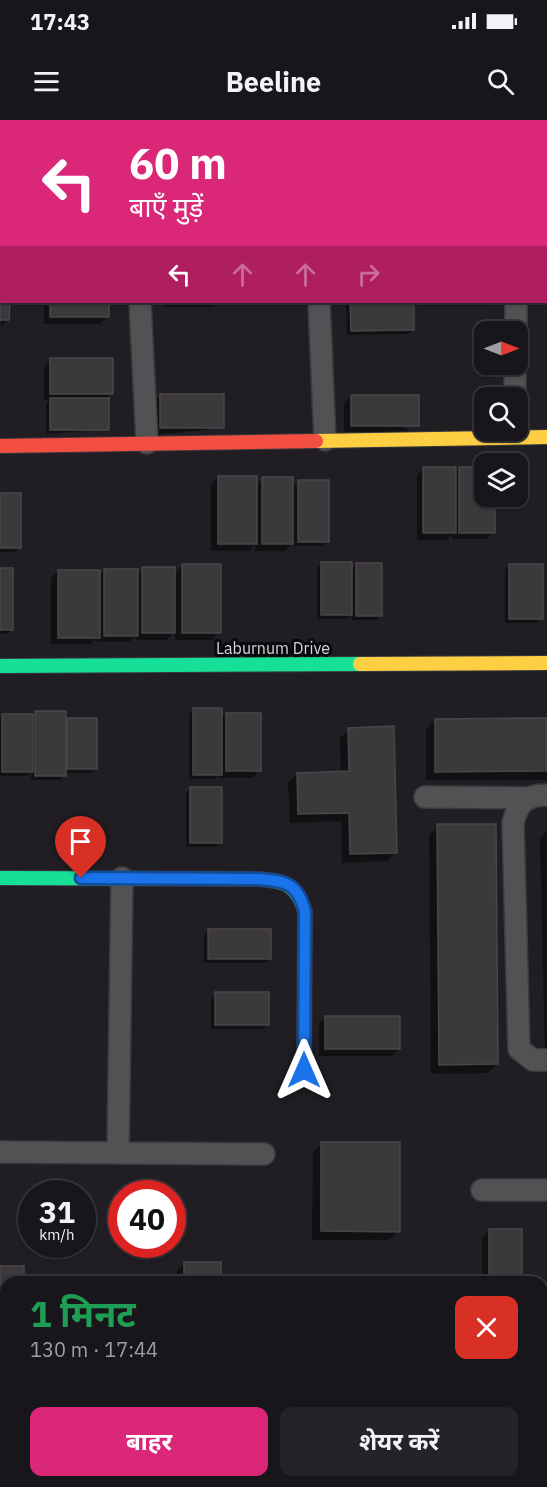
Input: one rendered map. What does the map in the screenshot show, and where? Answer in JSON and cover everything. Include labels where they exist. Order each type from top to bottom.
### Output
[{"type":"street","points":[[140,303],[147,443]]},
{"type":"street","points":[[319,303],[325,440]]},
{"type":"street","points":[[516,303],[516,321]]},
{"type":"street","points":[[0,446],[474,435]]},
{"type":"street","points":[[528,435],[547,437]]},
{"type":"street","name":"Laburnum Drive","points":[[0,666],[547,663]]},
{"type":"street","points":[[425,797],[537,796]]},
{"type":"street","points":[[537,796],[516,808],[513,823],[518,1032],[519,1049],[533,1060],[547,1060]]},
{"type":"street","points":[[0,878],[258,879],[276,880],[292,885],[301,896],[305,912],[304,1070]]},
{"type":"street","points":[[118,1153],[122,878]]},
{"type":"street","points":[[0,1152],[264,1154]]},
{"type":"street","points":[[482,1190],[547,1190]]},
{"type":"building","points":[[0,303],[10,303],[9,320],[0,320]]},
{"type":"building","points":[[50,303],[109,303],[109,317],[50,317]]},
{"type":"building","points":[[350,303],[414,303],[414,330],[351,331]]},
{"type":"building","points":[[50,358],[113,358],[113,394],[50,394]]},
{"type":"building","points":[[160,394],[224,394],[224,428],[160,428]]},
{"type":"building","points":[[351,395],[419,395],[419,426],[351,426]]},
{"type":"building","points":[[50,398],[109,398],[109,430],[50,430]]},
{"type":"building","points":[[423,467],[456,467],[456,533],[423,533]]},
{"type":"building","points":[[459,467],[474,467],[474,507],[495,507],[495,533],[459,533]]},
{"type":"building","points":[[218,476],[257,476],[257,544],[218,544]]},
{"type":"building","points":[[262,477],[293,477],[293,544],[262,544]]},
{"type":"building","points":[[298,480],[329,480],[329,542],[298,542]]},
{"type":"building","points":[[0,493],[21,493],[21,548],[0,548]]},
{"type":"building","points":[[321,562],[352,562],[352,615],[321,615]]},
{"type":"building","points":[[356,563],[382,563],[382,616],[356,616]]},
{"type":"building","points":[[182,564],[221,564],[221,633],[182,633]]},
{"type":"building","points":[[509,564],[543,564],[543,619],[509,619]]},
{"type":"building","points":[[142,567],[175,567],[175,633],[142,633]]},
{"type":"building","points":[[0,568],[13,568],[13,630],[0,630]]},
{"type":"building","points":[[104,569],[138,569],[138,636],[104,636]]},
{"type":"building","points":[[58,570],[100,570],[100,638],[58,638]]},
{"type":"building","points":[[193,708],[222,708],[222,775],[193,775]]},
{"type":"building","points":[[35,711],[66,711],[66,776],[35,776]]},
{"type":"building","points":[[226,713],[261,713],[261,771],[226,771]]},
{"type":"building","points":[[2,714],[33,714],[33,772],[2,772]]},
{"type":"building","points":[[67,718],[97,718],[97,769],[67,769]]},
{"type":"building","points":[[547,718],[547,771],[435,772],[435,719]]},
{"type":"building","points":[[394,726],[397,853],[350,854],[349,813],[298,814],[297,773],[349,771],[348,728]]},
{"type":"building","points":[[190,787],[222,787],[222,843],[190,843]]},
{"type":"building","points":[[437,824],[496,824],[498,1064],[439,1065]]},
{"type":"building","points":[[208,929],[271,929],[271,959],[208,959]]},
{"type":"building","points":[[215,992],[269,992],[269,1025],[215,1025]]},
{"type":"building","points":[[325,1016],[400,1016],[400,1049],[325,1049]]},
{"type":"building","points":[[321,1142],[400,1142],[400,1232],[321,1231]]},
{"type":"building","points":[[489,1229],[522,1229],[522,1276],[489,1276]]},
{"type":"building","points":[[184,1262],[221,1262],[221,1276],[184,1276]]},
{"type":"building","points":[[0,1266],[24,1266],[24,1276],[0,1276]]},
{"type":"traffic: fast","points":[[0,666],[360,664]]},
{"type":"traffic: fast","points":[[0,878],[258,879],[276,881],[289,886],[298,895],[305,912],[304,1069]]},
{"type":"traffic: slow","points":[[316,441],[547,437]]},
{"type":"traffic: slow","points":[[360,664],[547,663]]},
{"type":"traffic: jam","points":[[0,446],[316,441]]},
{"type":"route","points":[[81,878],[258,879],[276,880],[292,885],[301,896],[305,912],[304,1070]]}]
